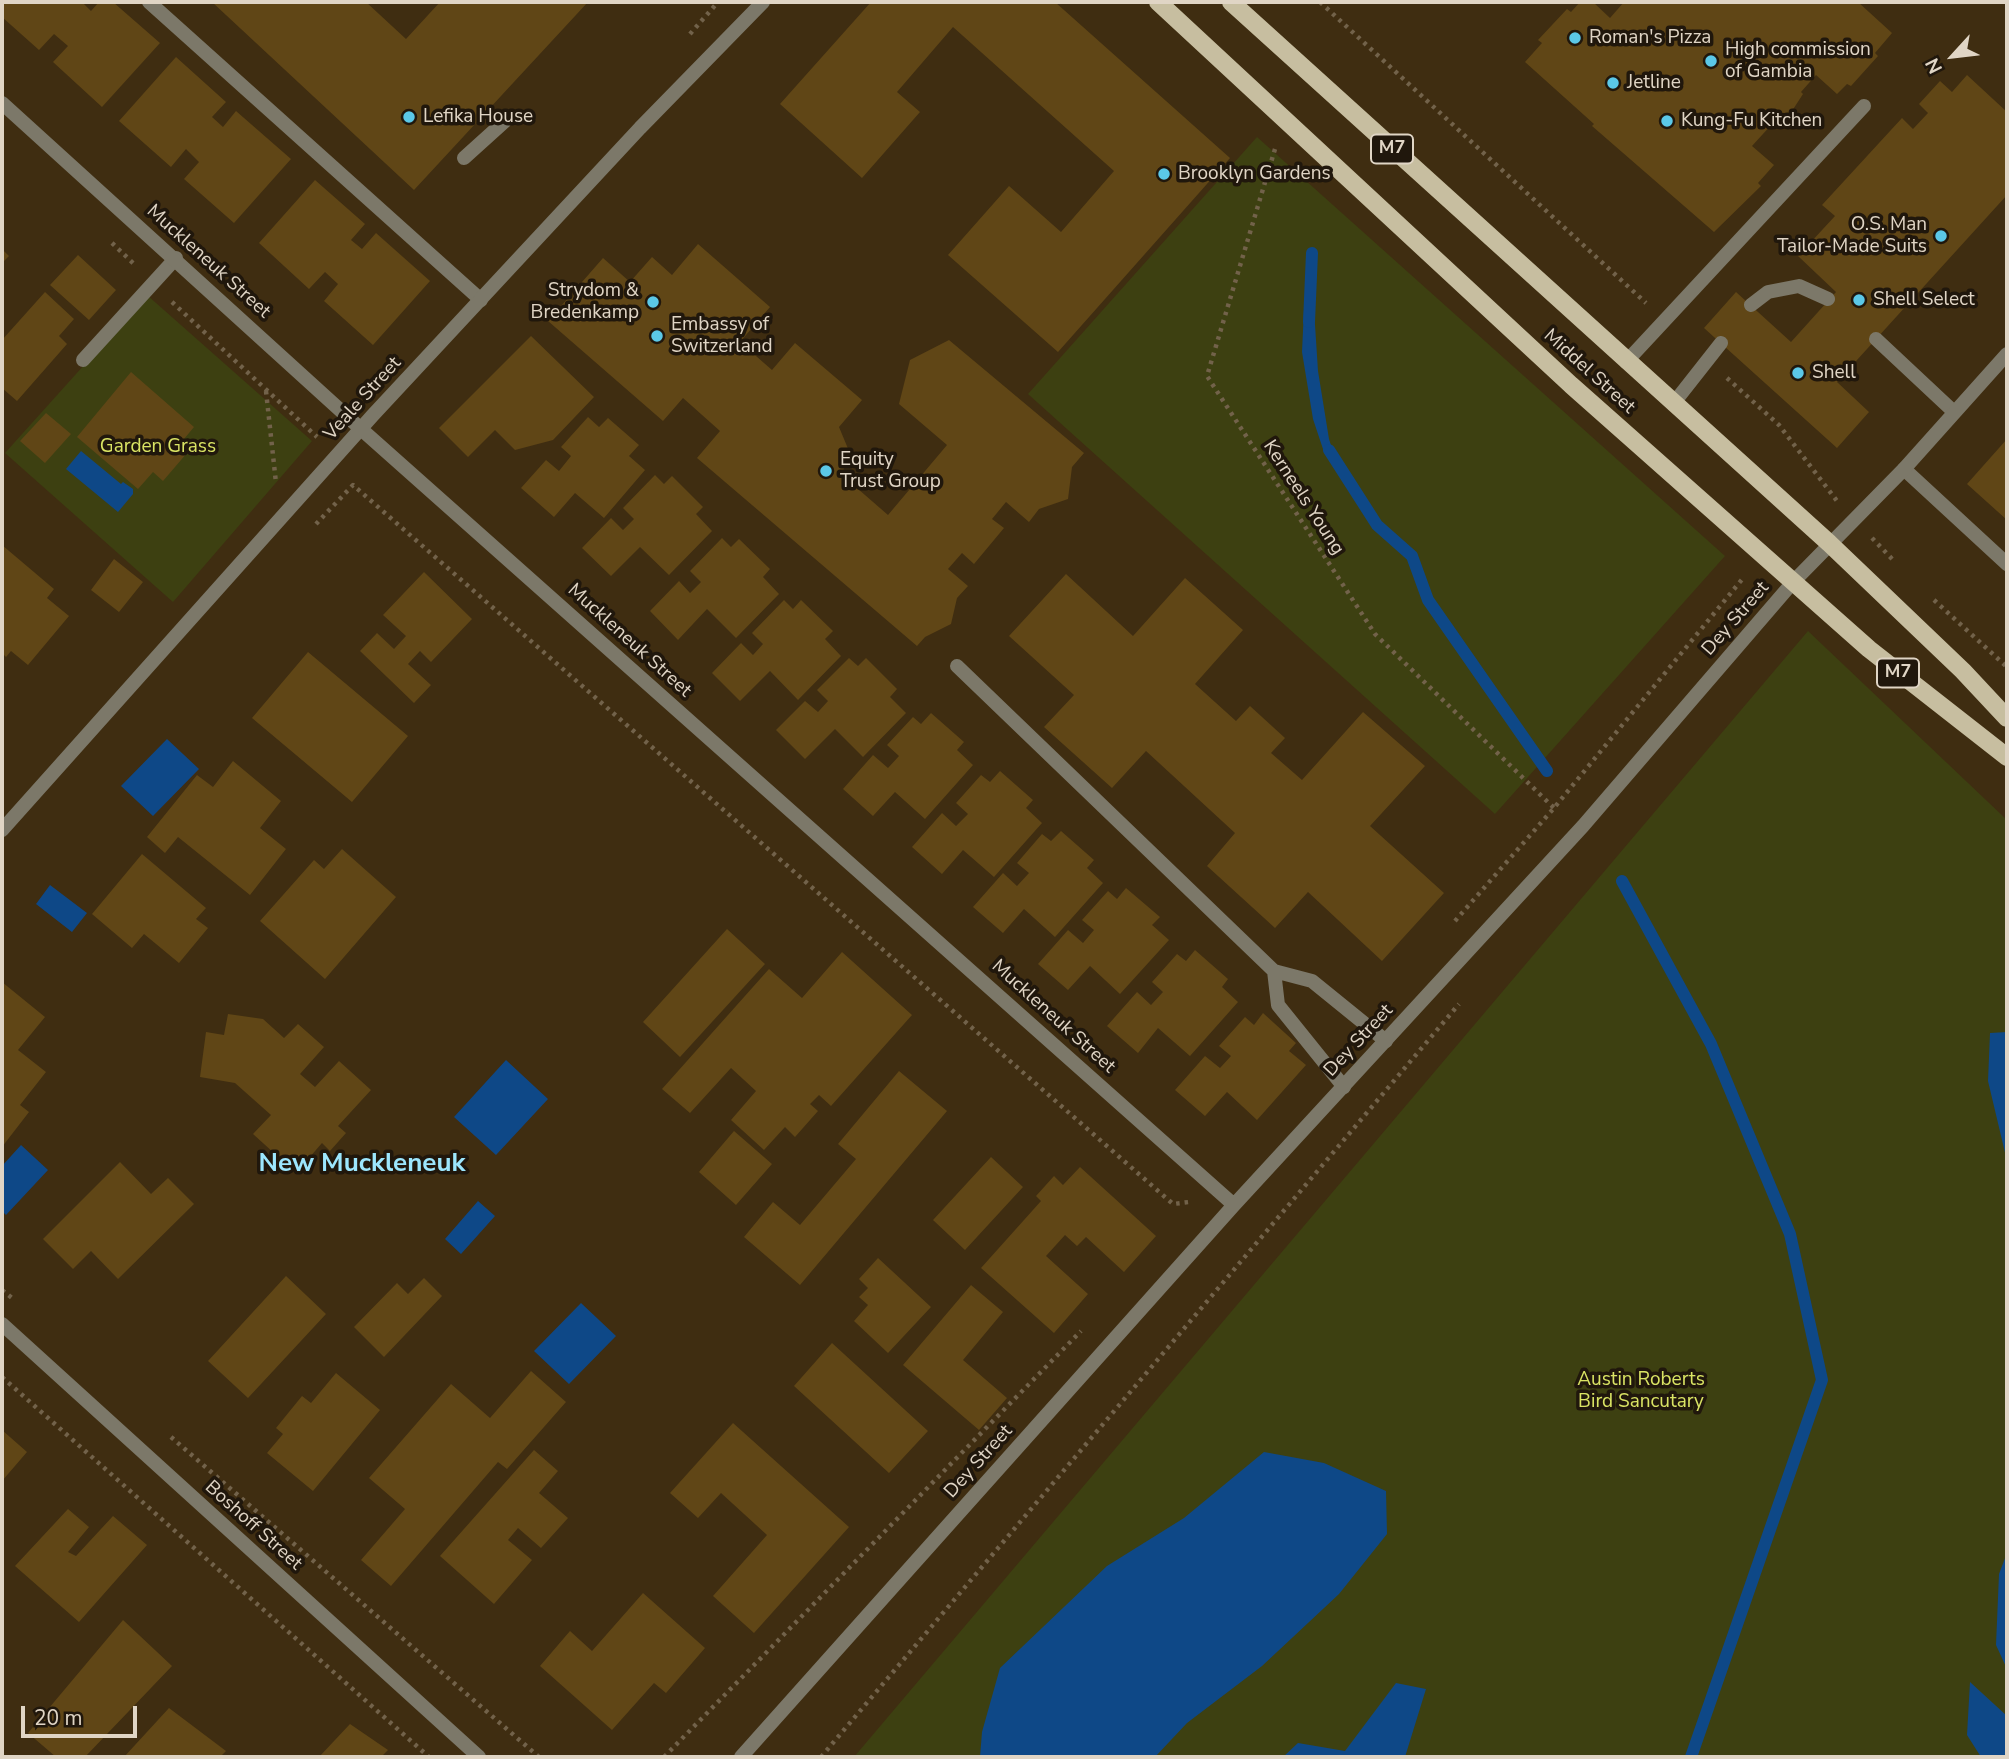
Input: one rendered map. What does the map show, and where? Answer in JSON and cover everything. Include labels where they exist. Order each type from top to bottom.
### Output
[{"type":"main road","name":"Middel Street","points":[[1158,2],[1571,385],[1902,676],[2007,757]]},
{"type":"main road","name":"Middel Street","points":[[1231,2],[1829,543],[1963,671],[2007,718]]},
{"type":"street","points":[[149,2],[481,300]]},
{"type":"street","name":"Veale Street","points":[[2,830],[361,429],[762,2]]},
{"type":"street","name":"Muckleneuk Street","points":[[2,103],[176,258],[361,429],[1234,1205]]},
{"type":"street","points":[[1626,362],[1864,107]]},
{"type":"street","points":[[464,158],[505,121]]},
{"type":"street","points":[[83,360],[176,258]]},
{"type":"street","points":[[1751,305],[1768,292],[1799,286],[1828,299]]},
{"type":"street","points":[[1876,339],[1954,412]]},
{"type":"street","points":[[1673,404],[1721,343]]},
{"type":"street","name":"Dey Street","points":[[741,1757],[1234,1205],[1583,825],[1794,581],[1903,469],[2007,354]]},
{"type":"street","points":[[1903,469],[2007,564]]},
{"type":"street","points":[[957,666],[1274,971],[1312,981],[1386,1041]]},
{"type":"street","points":[[1274,971],[1278,1004],[1344,1087]]},
{"type":"street","name":"Boshoff Street","points":[[2,1324],[479,1757]]},
{"type":"path","points":[[1323,3],[1664,321]]},
{"type":"path","name":"Kerneels Young","points":[[1277,138],[1207,376],[1375,634],[1553,808]]},
{"type":"path","points":[[103,235],[321,440],[361,429]]},
{"type":"path","points":[[1707,360],[1779,425],[1822,486],[1896,564]]},
{"type":"path","points":[[266,390],[276,491]]},
{"type":"path","points":[[309,531],[353,485],[1173,1204]]},
{"type":"path","points":[[1448,929],[1553,808],[1745,576]]},
{"type":"path","points":[[1926,592],[2007,667]]},
{"type":"path","points":[[821,1757],[1466,996]]},
{"type":"path","points":[[2,1290],[12,1299]]},
{"type":"path","points":[[664,1757],[1084,1328]]},
{"type":"path","points":[[2,1377],[429,1757]]},
{"type":"path","points":[[170,1436],[539,1757]]},
{"type":"green space","points":[[1257,137],[1725,556],[1495,814],[1028,394]]},
{"type":"green space","name":"Garden Grass","points":[[147,295],[312,441],[173,602],[5,453]]},
{"type":"green space","name":"Austin Roberts Bird Sancutary","points":[[1808,631],[2007,820],[2007,1757],[854,1757]]},
{"type":"water","points":[[1304,309],[1314,309],[1318,371],[1329,439],[1337,464],[1324,452],[1313,419],[1302,352]]},
{"type":"water","points":[[81,451],[121,484],[123,482],[133,489],[133,494],[118,512],[66,469]]},
{"type":"water","points":[[167,739],[199,769],[153,816],[121,786]]},
{"type":"water","points":[[50,885],[87,913],[72,932],[36,904]]},
{"type":"water","points":[[2007,1032],[2007,1161],[1988,1081],[1990,1033]]},
{"type":"water","points":[[506,1060],[548,1099],[496,1155],[454,1117]]},
{"type":"water","points":[[21,1145],[48,1170],[6,1215],[2,1211],[2,1166]]},
{"type":"water","points":[[478,1201],[495,1216],[461,1254],[445,1239]]},
{"type":"water","points":[[581,1303],[616,1336],[569,1384],[534,1351]]},
{"type":"water","points":[[1264,1452],[1324,1463],[1386,1491],[1387,1534],[1339,1594],[1262,1666],[1187,1723],[1155,1757],[980,1757],[982,1732],[1000,1668],[1107,1566],[1184,1518]]},
{"type":"water","points":[[2007,1553],[2007,1669],[1996,1645],[1999,1574]]},
{"type":"water","points":[[1970,1682],[2007,1716],[2007,1757],[1981,1757],[1967,1735]]},
{"type":"water","points":[[1396,1683],[1426,1689],[1405,1757],[1283,1757],[1298,1743],[1345,1751]]},
{"type":"building","points":[[2,2],[82,2],[91,11],[99,2],[113,2],[160,43],[102,107],[53,62],[68,46],[54,34],[39,50],[2,17]]},
{"type":"building","name":"Lefika House","points":[[212,2],[366,2],[406,39],[440,2],[588,2],[414,190]]},
{"type":"building","name":"Brooklyn Gardens","points":[[871,2],[1055,2],[1230,158],[1058,352],[948,255],[1009,186],[1061,232],[1114,171],[953,27],[897,92],[920,112],[862,178],[780,104]]},
{"type":"building","points":[[1580,2],[1593,2],[1610,18],[1624,2],[1858,2],[1892,33],[1875,53],[1878,56],[1851,86],[1847,84],[1837,94],[1816,75],[1801,92],[1803,94],[1792,111],[1776,125],[1773,123],[1752,146],[1774,165],[1758,183],[1761,186],[1714,232],[1592,126],[1594,124],[1525,62],[1542,43],[1538,40],[1567,9],[1571,12]]},
{"type":"building","points":[[176,57],[226,102],[212,117],[223,127],[236,111],[291,159],[234,223],[184,179],[199,162],[186,149],[171,167],[119,121]]},
{"type":"building","points":[[1967,75],[2007,112],[2007,195],[1837,382],[1869,412],[1837,448],[1704,328],[1736,292],[1791,342],[1836,292],[1798,256],[1835,216],[1822,205],[1902,118],[1913,129],[1928,113],[1919,104],[1940,81],[1952,92]]},
{"type":"building","points":[[315,180],[365,224],[351,240],[362,249],[376,233],[430,281],[373,345],[324,301],[338,284],[325,272],[309,289],[259,243]]},
{"type":"building","points":[[698,244],[770,307],[740,342],[772,370],[795,343],[862,400],[839,427],[849,451],[842,475],[888,515],[947,445],[899,404],[910,360],[949,340],[1084,453],[1072,467],[1068,499],[1039,509],[1029,522],[1006,502],[992,519],[1004,528],[974,564],[962,553],[948,569],[968,586],[957,598],[951,624],[925,637],[917,646],[697,458],[720,431],[683,398],[663,421],[548,321],[603,258],[630,282],[652,257],[672,275]]},
{"type":"building","points":[[2,249],[9,256],[2,263]]},
{"type":"building","points":[[78,255],[116,290],[89,320],[50,285]]},
{"type":"building","points":[[45,292],[74,319],[59,336],[67,344],[17,401],[2,388],[2,340]]},
{"type":"building","points":[[531,336],[594,397],[553,440],[515,450],[495,430],[468,457],[439,428]]},
{"type":"building","points":[[131,372],[194,427],[184,439],[193,446],[163,481],[153,472],[138,489],[77,437]]},
{"type":"building","points":[[46,413],[71,434],[45,463],[20,441]]},
{"type":"building","points":[[588,417],[599,427],[608,418],[639,445],[629,456],[645,470],[604,518],[575,493],[554,517],[521,488],[546,460],[559,471],[571,456],[561,447]]},
{"type":"building","points":[[2007,439],[2007,520],[1967,484]]},
{"type":"building","points":[[655,475],[664,484],[672,476],[703,507],[696,514],[712,531],[669,575],[640,547],[611,576],[582,548],[611,518],[623,530],[634,519],[623,508]]},
{"type":"building","points":[[722,538],[731,547],[739,539],[770,569],[763,577],[779,594],[736,638],[707,609],[678,640],[650,611],[679,581],[690,593],[701,582],[690,571]]},
{"type":"building","points":[[2,545],[54,589],[47,598],[69,616],[28,665],[11,651],[6,657],[2,653]]},
{"type":"building","points":[[114,559],[143,582],[119,612],[91,590]]},
{"type":"building","points":[[424,572],[472,619],[431,662],[420,651],[408,664],[431,685],[414,703],[360,651],[377,633],[394,649],[406,636],[383,615]]},
{"type":"building","points":[[1066,574],[1133,636],[1185,578],[1243,630],[1195,684],[1236,721],[1250,706],[1285,738],[1271,753],[1302,780],[1363,712],[1425,766],[1370,826],[1444,893],[1382,961],[1308,892],[1275,928],[1207,866],[1235,833],[1146,751],[1112,788],[1044,727],[1074,695],[1009,636]]},
{"type":"building","points":[[784,600],[793,609],[801,600],[833,631],[825,639],[841,656],[798,700],[770,671],[740,701],[712,673],[741,643],[753,655],[763,644],[752,633]]},
{"type":"building","points":[[308,652],[408,736],[352,802],[252,718]]},
{"type":"building","points":[[849,658],[858,666],[866,658],[897,689],[890,697],[906,713],[863,757],[835,729],[805,759],[776,730],[805,701],[818,712],[828,701],[817,690]]},
{"type":"building","points":[[931,713],[964,742],[957,750],[973,765],[925,819],[895,792],[873,816],[843,789],[873,755],[888,768],[899,756],[887,745],[913,717],[921,724]]},
{"type":"building","points":[[233,761],[281,801],[260,828],[286,849],[250,895],[178,837],[165,853],[147,837],[197,775],[213,787]]},
{"type":"building","points":[[1000,771],[1033,800],[1026,808],[1042,823],[994,877],[963,850],[942,874],[912,847],[942,813],[956,826],[968,814],[956,803],[981,775],[990,782]]},
{"type":"building","points":[[1061,831],[1094,860],[1087,868],[1103,883],[1055,937],[1024,909],[1003,933],[973,907],[1003,873],[1017,886],[1029,873],[1017,863],[1042,834],[1051,841]]},
{"type":"building","points":[[342,849],[396,897],[325,979],[260,921],[314,860],[324,869]]},
{"type":"building","points":[[142,854],[206,908],[196,919],[208,928],[179,963],[144,934],[132,948],[92,914]]},
{"type":"building","points":[[1126,888],[1160,917],[1152,925],[1169,940],[1120,994],[1090,966],[1068,990],[1038,964],[1068,930],[1083,943],[1094,930],[1082,920],[1108,891],[1117,899]]},
{"type":"building","points":[[727,929],[765,964],[680,1057],[643,1022]]},
{"type":"building","points":[[1195,950],[1228,979],[1222,987],[1238,1002],[1190,1056],[1158,1028],[1138,1053],[1107,1026],[1137,992],[1151,1005],[1163,992],[1152,982],[1177,954],[1186,961]]},
{"type":"building","points":[[842,952],[912,1015],[831,1106],[819,1095],[810,1104],[818,1111],[795,1137],[785,1127],[764,1150],[731,1120],[756,1091],[731,1068],[690,1113],[662,1089],[769,969],[802,998]]},
{"type":"building","points":[[2,982],[45,1017],[18,1050],[46,1072],[20,1105],[29,1112],[2,1147]]},
{"type":"building","points":[[1263,1013],[1296,1043],[1289,1051],[1306,1065],[1257,1120],[1227,1092],[1205,1116],[1175,1090],[1205,1056],[1220,1068],[1231,1056],[1219,1046],[1245,1017],[1254,1025]]},
{"type":"building","points":[[228,1014],[263,1019],[284,1038],[298,1024],[324,1047],[300,1074],[315,1087],[339,1061],[371,1090],[338,1126],[346,1133],[330,1151],[322,1143],[296,1173],[253,1134],[271,1115],[235,1083],[200,1077],[206,1032],[224,1035]]},
{"type":"building","points":[[899,1071],[947,1111],[800,1285],[744,1237],[773,1202],[800,1225],[856,1159],[838,1144]]},
{"type":"building","points":[[734,1131],[772,1164],[736,1205],[699,1172]]},
{"type":"building","points":[[991,1157],[1023,1187],[965,1250],[933,1220]]},
{"type":"building","points":[[120,1162],[151,1194],[168,1178],[194,1204],[118,1279],[91,1251],[73,1269],[43,1239]]},
{"type":"building","points":[[1080,1167],[1156,1236],[1124,1272],[1086,1237],[1077,1246],[1065,1235],[1046,1256],[1088,1294],[1054,1333],[981,1268],[1041,1201],[1036,1196],[1054,1176],[1063,1185]]},
{"type":"building","points":[[878,1258],[931,1307],[888,1353],[854,1321],[868,1305],[859,1297],[868,1288],[859,1279]]},
{"type":"building","points":[[286,1276],[326,1314],[248,1398],[208,1361]]},
{"type":"building","points":[[424,1278],[442,1296],[384,1357],[354,1327],[397,1283],[408,1294]]},
{"type":"building","points":[[971,1285],[1003,1312],[963,1360],[1007,1398],[979,1430],[903,1365]]},
{"type":"building","points":[[832,1343],[928,1431],[889,1473],[794,1386]]},
{"type":"building","points":[[531,1371],[566,1402],[507,1469],[498,1462],[391,1586],[361,1560],[405,1509],[369,1478],[451,1384],[490,1418]]},
{"type":"building","points":[[336,1373],[380,1410],[313,1491],[267,1453],[283,1434],[276,1428],[302,1396],[311,1403]]},
{"type":"building","points":[[733,1423],[849,1527],[754,1633],[713,1596],[767,1535],[721,1493],[698,1518],[670,1493]]},
{"type":"building","points":[[2,1430],[27,1452],[2,1481]]},
{"type":"building","points":[[534,1450],[558,1471],[539,1493],[568,1518],[541,1548],[518,1528],[508,1540],[532,1560],[494,1604],[440,1556]]},
{"type":"building","points":[[68,1509],[89,1527],[68,1552],[76,1556],[113,1516],[147,1545],[79,1622],[15,1566]]},
{"type":"building","points":[[643,1593],[705,1648],[666,1693],[654,1683],[612,1730],[540,1666],[570,1631],[592,1651]]},
{"type":"building","points":[[123,1620],[172,1666],[85,1757],[56,1757],[28,1733]]},
{"type":"building","points":[[169,1708],[226,1751],[220,1757],[124,1757]]},
{"type":"building","points":[[350,1724],[388,1750],[381,1757],[319,1757]]},
{"type":"waterway","points":[[1309,322],[1312,253]]},
{"type":"waterway","points":[[1329,450],[1377,525],[1412,556],[1428,600],[1547,771]]},
{"type":"waterway","points":[[1622,881],[1711,1044],[1790,1234],[1822,1380],[1691,1757]]},
{"type":"place","name":"Roman's Pizza","points":[[1575,38]]},
{"type":"place","name":"High commission of Gambia","points":[[1711,61]]},
{"type":"place","name":"Jetline","points":[[1613,83]]},
{"type":"place","name":"Lefika House","points":[[409,117]]},
{"type":"place","name":"Kung-Fu Kitchen","points":[[1667,121]]},
{"type":"place","name":"Brooklyn Gardens","points":[[1164,174]]},
{"type":"place","name":"O.S. Man Tailor-Made Suits","points":[[1941,236]]},
{"type":"place","name":"Shell Select","points":[[1859,300]]},
{"type":"place","name":"Strydom & Bredenkamp","points":[[653,302]]},
{"type":"place","name":"Embassy of Switzerland","points":[[657,336]]},
{"type":"place","name":"Shell","points":[[1798,373]]},
{"type":"place","name":"Equity Trust Group","points":[[826,471]]},
{"type":"district","name":"New Muckleneuk","points":[[362,1165]]}]
